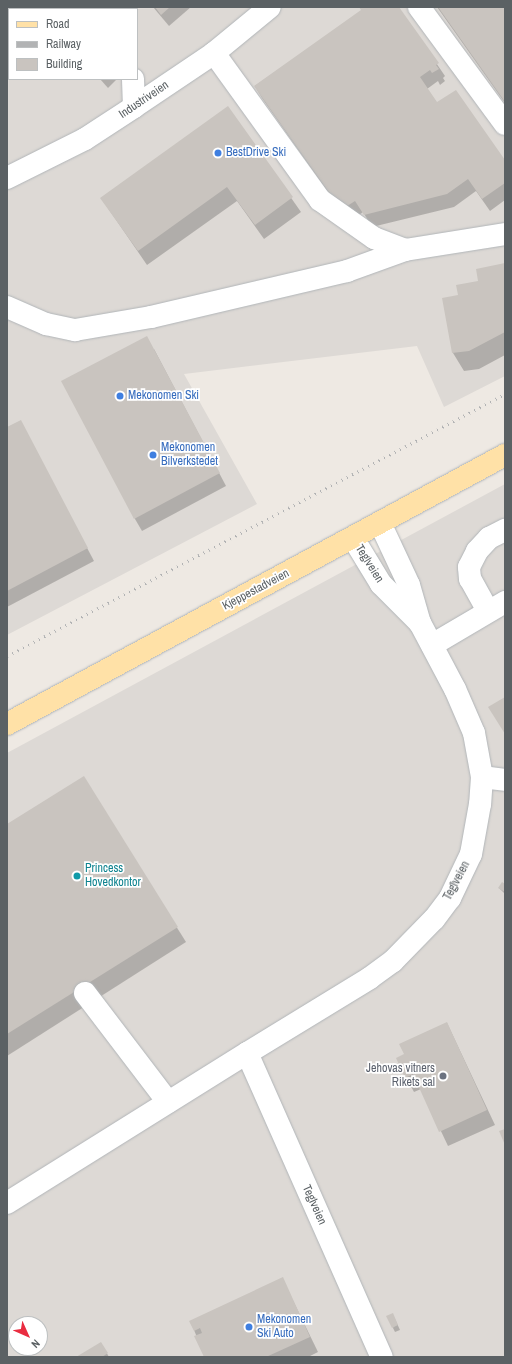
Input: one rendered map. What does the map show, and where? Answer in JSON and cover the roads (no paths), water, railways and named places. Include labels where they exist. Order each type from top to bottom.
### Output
[{"type":"main road","name":"Kjeppestadveien","points":[[7,724],[505,455]]},
{"type":"street","name":"Industriveien","points":[[7,178],[85,139],[214,53],[270,7]]},
{"type":"street","points":[[419,7],[505,124]]},
{"type":"street","points":[[214,53],[320,200],[374,238],[405,250]]},
{"type":"street","points":[[133,80],[134,107]]},
{"type":"street","points":[[7,307],[46,324],[75,330],[151,317],[347,271],[405,250],[505,234]]},
{"type":"street","name":"Teglveien","points":[[7,1203],[370,978],[393,961],[434,919],[450,898],[471,854],[480,804],[482,777],[474,733],[455,689],[420,623],[409,585],[380,523]]},
{"type":"street","points":[[432,645],[496,606],[470,580],[470,567],[477,551],[489,538],[505,530]]},
{"type":"street","name":"Teglveien","points":[[353,538],[381,584],[420,623]]},
{"type":"street","points":[[482,777],[505,780]]},
{"type":"street","points":[[85,994],[168,1102]]},
{"type":"street","name":"Teglveien","points":[[247,1053],[382,1357]]},
{"type":"railway","points":[[7,656],[505,394]]},
{"type":"place","name":"BestDrive Ski","points":[[218,153]]},
{"type":"place","name":"Mekonomen Ski","points":[[120,396]]},
{"type":"place","name":"Mekonomen Bilverkstedet","points":[[153,455]]},
{"type":"place","name":"Princess Hovedkontor","points":[[77,876]]},
{"type":"place","name":"Jehovas vitners Rikets sal","points":[[443,1076]]},
{"type":"place","name":"Mekonomen Ski Auto","points":[[249,1327]]}]
